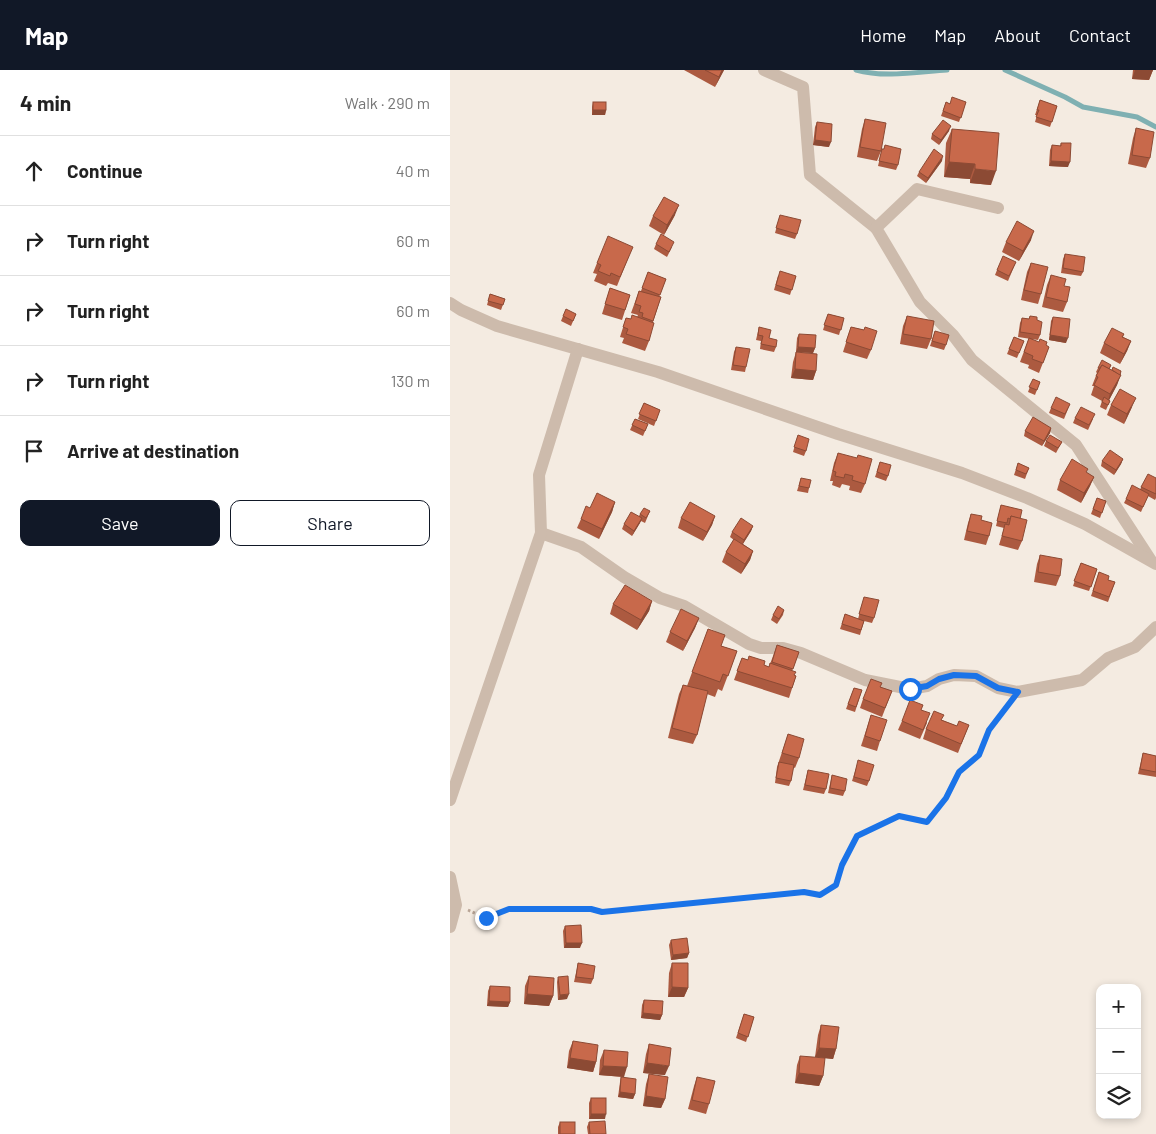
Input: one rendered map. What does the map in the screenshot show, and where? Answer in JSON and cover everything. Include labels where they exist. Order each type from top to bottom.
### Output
[{"type":"street","points":[[764,70],[803,87],[810,175],[876,228],[920,302],[953,335],[972,360],[1076,445],[1154,563]]},
{"type":"street","points":[[876,228],[917,190],[998,208]]},
{"type":"street","points":[[450,303],[497,326],[658,372],[838,434],[962,473],[1027,498],[1085,524],[1154,563]]},
{"type":"street","points":[[450,800],[542,533],[539,476],[578,349]]},
{"type":"street","points":[[542,533],[581,547],[624,577],[660,598],[684,606],[755,646],[760,648],[784,648],[801,652],[864,680],[910,689],[927,686],[939,679],[954,675],[976,676],[998,688],[1018,692],[1082,680],[1108,658],[1135,648],[1156,628]]},
{"type":"street","points":[[450,877],[456,905],[450,927]]},
{"type":"path","points":[[456,905],[486,918],[509,909],[591,909],[602,912],[804,892],[820,895],[836,885],[842,865],[857,836],[899,816],[927,822],[946,798],[959,772],[979,755],[989,730],[1018,692]]},
{"type":"building","points":[[705,70],[722,70],[719,77]]},
{"type":"building","points":[[952,97],[966,102],[961,118],[943,111],[946,102],[950,104]]},
{"type":"building","points":[[1040,100],[1057,106],[1052,122],[1036,117]]},
{"type":"building","points":[[593,102],[606,102],[606,110],[593,110]]},
{"type":"building","points":[[865,119],[886,123],[881,151],[860,147]]},
{"type":"building","points":[[943,120],[951,126],[941,140],[932,134]]},
{"type":"building","points":[[817,122],[832,124],[831,142],[815,140]]},
{"type":"building","points":[[1136,128],[1154,132],[1150,158],[1132,155]]},
{"type":"building","points":[[952,129],[999,133],[996,171],[975,169],[975,164],[949,162]]},
{"type":"building","points":[[1061,143],[1071,143],[1070,162],[1051,161],[1052,145],[1061,146]]},
{"type":"building","points":[[885,145],[901,149],[898,165],[879,161]]},
{"type":"building","points":[[934,149],[943,156],[928,178],[919,172]]},
{"type":"building","points":[[664,197],[679,205],[667,225],[653,216]]},
{"type":"building","points":[[780,215],[801,220],[797,234],[776,228]]},
{"type":"building","points":[[1017,221],[1034,231],[1023,251],[1006,242]]},
{"type":"building","points":[[661,234],[674,242],[669,252],[656,244]]},
{"type":"building","points":[[608,236],[633,247],[620,277],[611,273],[610,276],[598,271],[601,265],[597,263]]},
{"type":"building","points":[[1065,254],[1085,257],[1083,272],[1063,268]]},
{"type":"building","points":[[1003,256],[1016,262],[1009,276],[997,270]]},
{"type":"building","points":[[1031,263],[1048,267],[1041,294],[1024,290]]},
{"type":"building","points":[[780,271],[796,276],[792,290],[776,285]]},
{"type":"building","points":[[648,272],[666,279],[660,295],[642,288]]},
{"type":"building","points":[[1051,275],[1066,279],[1064,286],[1070,287],[1067,302],[1046,297]]},
{"type":"building","points":[[610,288],[630,295],[625,310],[605,304]]},
{"type":"building","points":[[639,291],[661,297],[653,321],[642,317],[643,313],[639,312],[641,306],[635,304]]},
{"type":"building","points":[[490,294],[505,299],[503,305],[488,301]]},
{"type":"building","points":[[566,309],[576,314],[573,321],[563,316]]},
{"type":"building","points":[[828,314],[844,318],[841,330],[824,325]]},
{"type":"building","points":[[632,315],[654,323],[649,341],[626,334],[628,329],[623,327],[626,318],[631,319]]},
{"type":"building","points":[[907,316],[934,321],[931,339],[903,334]]},
{"type":"building","points":[[1030,316],[1037,317],[1037,320],[1042,322],[1040,335],[1020,332],[1022,318],[1029,319]]},
{"type":"building","points":[[1053,317],[1070,319],[1068,338],[1050,335]]},
{"type":"building","points":[[759,327],[771,330],[769,338],[777,340],[776,347],[761,344],[763,336],[758,335]]},
{"type":"building","points":[[851,327],[864,330],[865,327],[877,331],[871,350],[846,342]]},
{"type":"building","points":[[1112,328],[1124,334],[1122,337],[1131,341],[1124,354],[1104,343]]},
{"type":"building","points":[[935,331],[949,335],[946,345],[932,341]]},
{"type":"building","points":[[799,334],[816,335],[815,348],[798,347]]},
{"type":"building","points":[[1014,337],[1024,341],[1019,353],[1009,349]]},
{"type":"building","points":[[1029,338],[1039,342],[1040,339],[1047,342],[1046,345],[1049,347],[1043,363],[1032,359],[1033,356],[1024,352]]},
{"type":"building","points":[[736,347],[750,349],[746,367],[733,365]]},
{"type":"building","points":[[796,352],[817,354],[816,371],[795,369]]},
{"type":"building","points":[[1102,360],[1111,365],[1109,369],[1102,365],[1098,368]]},
{"type":"building","points":[[1102,365],[1121,375],[1110,394],[1094,385]]},
{"type":"building","points":[[1113,367],[1121,371],[1120,375],[1112,370]]},
{"type":"building","points":[[1033,379],[1040,382],[1037,390],[1029,387]]},
{"type":"building","points":[[1120,389],[1136,398],[1127,414],[1111,405]]},
{"type":"building","points":[[1056,397],[1070,404],[1065,414],[1051,408]]},
{"type":"building","points":[[1104,397],[1110,401],[1108,405],[1102,402]]},
{"type":"building","points":[[644,403],[660,410],[656,421],[639,414]]},
{"type":"building","points":[[1081,407],[1095,414],[1089,425],[1075,418]]},
{"type":"building","points":[[1033,417],[1051,428],[1044,441],[1025,431]]},
{"type":"building","points":[[635,419],[648,424],[645,431],[632,425]]},
{"type":"building","points":[[798,435],[809,439],[806,451],[794,447]]},
{"type":"building","points":[[1050,435],[1062,442],[1058,448],[1046,441]]},
{"type":"building","points":[[1110,450],[1123,459],[1116,470],[1102,461]]},
{"type":"building","points":[[838,453],[857,458],[858,455],[872,459],[865,484],[852,480],[853,476],[845,474],[844,478],[835,476],[836,472],[833,471]]},
{"type":"building","points":[[1072,459],[1088,469],[1086,472],[1094,477],[1084,493],[1060,480]]},
{"type":"building","points":[[880,462],[891,465],[888,476],[877,472]]},
{"type":"building","points":[[1018,463],[1029,468],[1026,474],[1016,470]]},
{"type":"building","points":[[1148,474],[1156,478],[1156,494],[1141,487]]},
{"type":"building","points":[[801,478],[811,480],[809,488],[799,486]]},
{"type":"building","points":[[1132,485],[1149,494],[1143,507],[1126,499]]},
{"type":"building","points":[[597,493],[615,502],[602,529],[581,519],[586,506],[590,508]]},
{"type":"building","points":[[1097,498],[1106,501],[1102,513],[1093,509]]},
{"type":"building","points":[[690,502],[715,516],[707,532],[681,518]]},
{"type":"building","points":[[1001,505],[1022,510],[1020,519],[1011,516],[1010,519],[1008,518],[1007,523],[997,521]]},
{"type":"building","points":[[644,508],[650,511],[646,518],[640,514]]},
{"type":"building","points":[[631,512],[642,518],[634,531],[624,524]]},
{"type":"building","points":[[971,514],[982,516],[981,520],[992,523],[989,536],[967,531]]},
{"type":"building","points":[[1011,516],[1027,520],[1022,541],[1002,536],[1005,524],[1009,525]]},
{"type":"building","points":[[741,518],[753,526],[744,540],[732,532]]},
{"type":"building","points":[[734,539],[753,551],[745,564],[726,552]]},
{"type":"building","points":[[1040,555],[1062,559],[1060,576],[1038,572]]},
{"type":"building","points":[[1081,563],[1097,569],[1091,587],[1074,581]]},
{"type":"building","points":[[1099,572],[1109,576],[1108,580],[1115,582],[1109,597],[1093,591]]},
{"type":"building","points":[[625,585],[652,601],[641,620],[613,604]]},
{"type":"building","points":[[864,597],[879,600],[874,618],[859,614]]},
{"type":"building","points":[[778,606],[784,610],[779,619],[773,615]]},
{"type":"building","points":[[681,609],[699,618],[687,641],[670,632]]},
{"type":"building","points":[[845,614],[864,621],[861,630],[842,624]]},
{"type":"building","points":[[708,629],[725,635],[721,646],[737,651],[728,676],[723,674],[720,682],[692,672]]},
{"type":"building","points":[[777,645],[799,652],[793,669],[772,662]]},
{"type":"building","points":[[749,656],[765,661],[764,665],[769,667],[770,663],[796,672],[792,688],[737,671],[742,658],[748,660]]},
{"type":"building","points":[[871,679],[882,683],[880,687],[892,691],[885,708],[863,699]]},
{"type":"building","points":[[683,685],[708,691],[697,735],[672,728]]},
{"type":"building","points":[[854,688],[862,690],[856,707],[848,704]]},
{"type":"building","points":[[910,700],[923,705],[921,710],[930,713],[923,730],[902,721]]},
{"type":"building","points":[[934,711],[944,715],[941,720],[957,726],[959,721],[969,725],[961,744],[926,729]]},
{"type":"building","points":[[871,715],[887,720],[880,741],[865,736]]},
{"type":"building","points":[[788,734],[804,739],[799,758],[782,753]]},
{"type":"building","points":[[1143,753],[1156,756],[1156,772],[1140,769]]},
{"type":"building","points":[[858,760],[874,765],[869,781],[854,777]]},
{"type":"building","points":[[779,762],[794,765],[791,781],[776,778]]},
{"type":"building","points":[[808,770],[829,774],[826,789],[805,785]]},
{"type":"building","points":[[832,775],[847,779],[845,791],[830,788]]},
{"type":"building","points":[[581,925],[582,943],[566,943],[565,926]]},
{"type":"building","points":[[687,938],[689,953],[673,955],[671,940]]},
{"type":"building","points":[[578,963],[595,966],[593,979],[576,977]]},
{"type":"building","points":[[672,963],[688,963],[688,988],[672,987]]},
{"type":"building","points":[[529,976],[554,978],[553,996],[527,994]]},
{"type":"building","points":[[568,976],[569,994],[560,995],[558,977]]},
{"type":"building","points":[[490,986],[510,987],[510,1002],[489,1001]]},
{"type":"building","points":[[644,1000],[663,1001],[662,1015],[643,1013]]},
{"type":"building","points":[[744,1014],[754,1017],[748,1037],[738,1033]]},
{"type":"building","points":[[821,1025],[839,1027],[836,1049],[819,1048]]},
{"type":"building","points":[[573,1041],[598,1045],[596,1062],[570,1058]]},
{"type":"building","points":[[649,1044],[671,1048],[669,1066],[647,1063]]},
{"type":"building","points":[[604,1050],[628,1052],[627,1067],[603,1066]]},
{"type":"building","points":[[800,1056],[825,1058],[823,1076],[799,1073]]},
{"type":"building","points":[[649,1074],[668,1077],[665,1099],[646,1096]]},
{"type":"building","points":[[621,1077],[636,1079],[635,1094],[620,1092]]},
{"type":"building","points":[[697,1077],[715,1081],[709,1104],[692,1100]]},
{"type":"building","points":[[591,1098],[606,1098],[606,1114],[591,1114]]},
{"type":"building","points":[[605,1121],[606,1134],[590,1134],[589,1122]]},
{"type":"building","points":[[560,1122],[575,1122],[575,1134],[560,1134]]},
{"type":"waterway","points":[[856,70],[878,74],[947,70]]},
{"type":"waterway","points":[[1005,70],[1083,107],[1137,117],[1156,127]]},
{"type":"route","points":[[486,918],[509,909],[591,909],[602,912],[804,892],[820,895],[836,885],[842,865],[857,836],[899,816],[927,822],[946,798],[959,772],[979,755],[989,730],[1018,692],[998,688],[976,676],[954,675],[939,679],[927,686],[910,689]]}]
